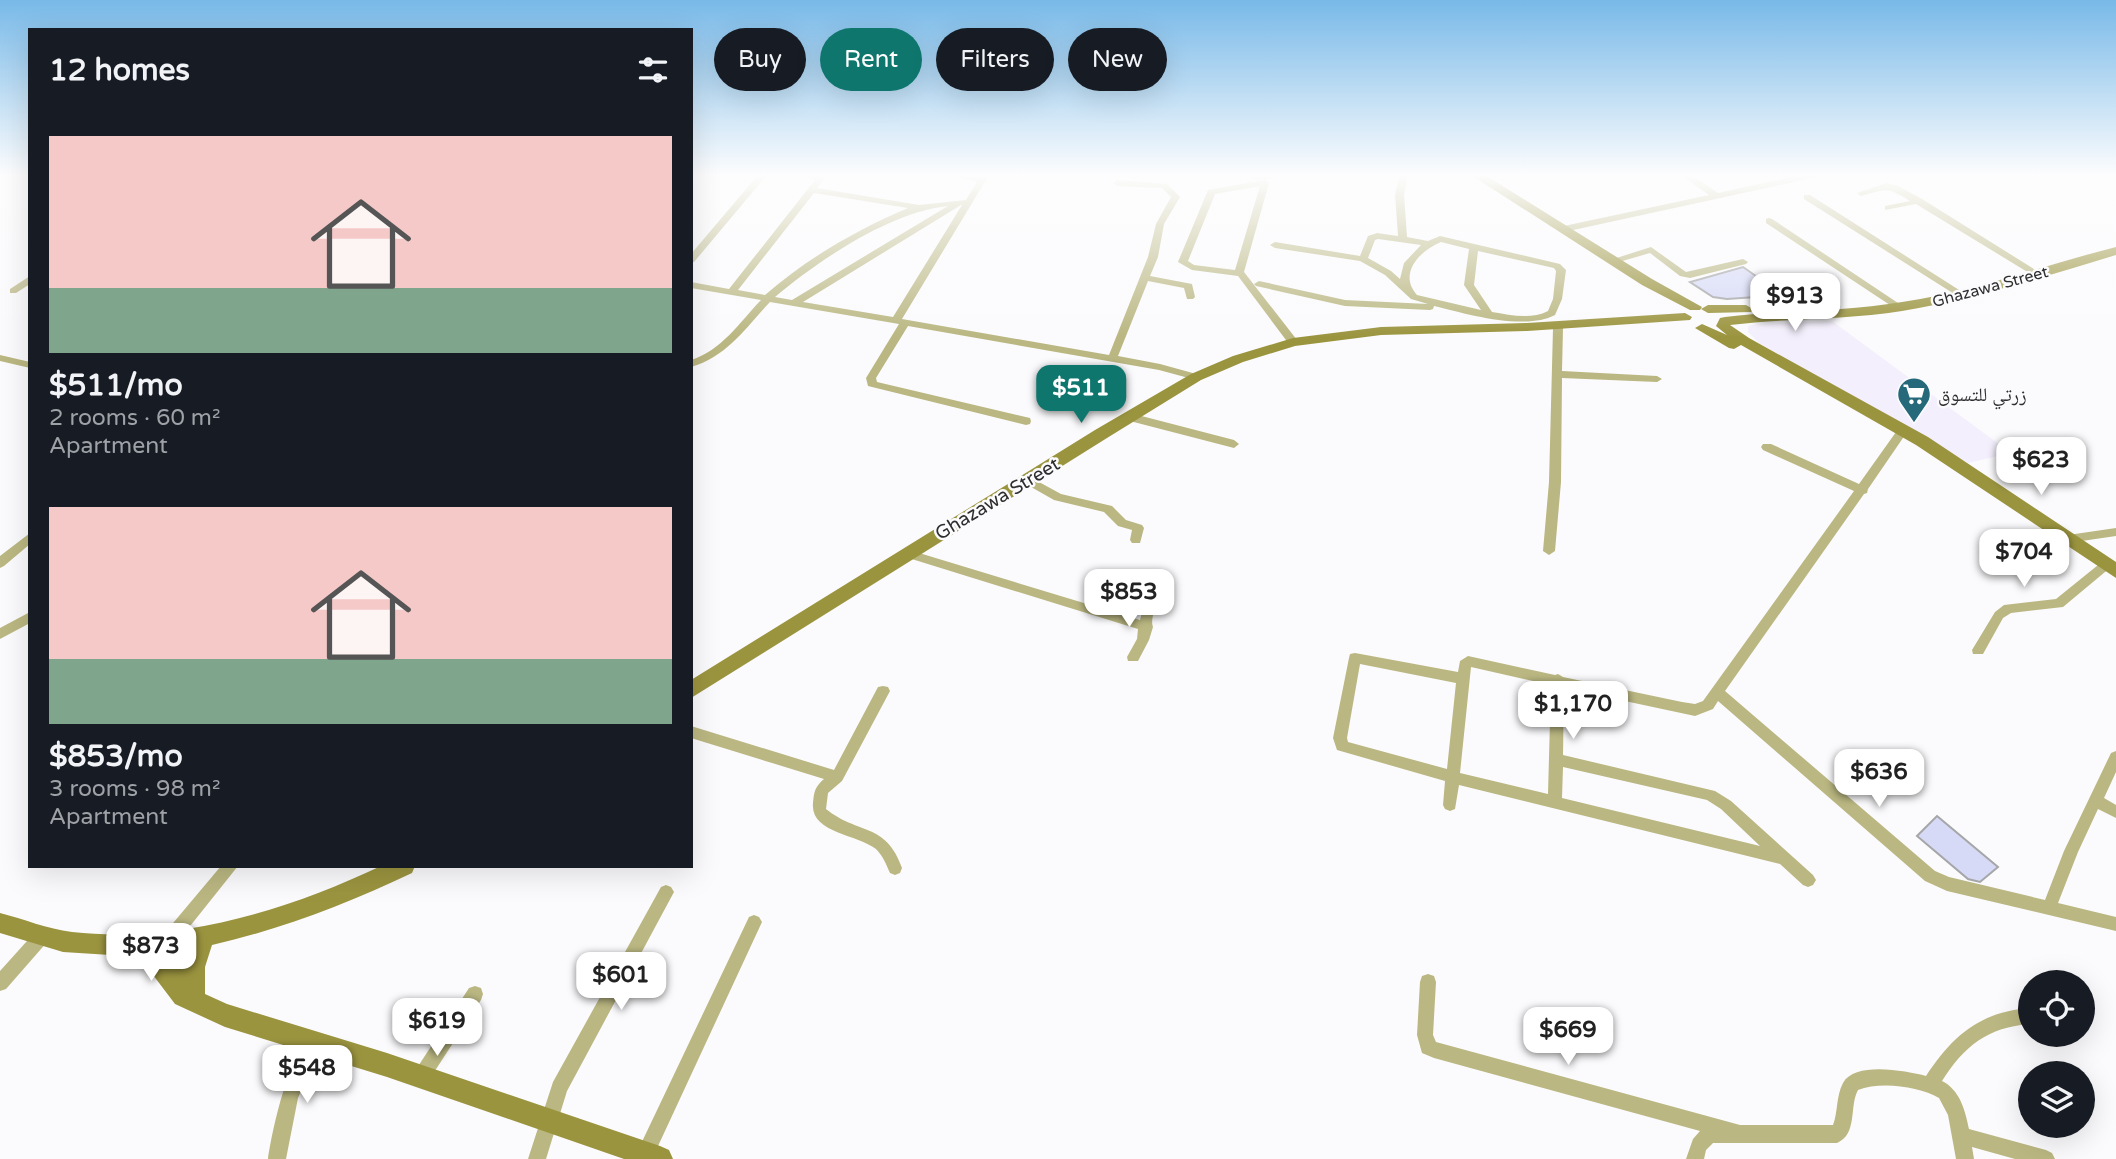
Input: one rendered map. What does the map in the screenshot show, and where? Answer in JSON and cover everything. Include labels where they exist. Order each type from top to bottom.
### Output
[{"type":"main road","points":[[1561,229],[1693,312],[1724,323],[1774,359],[1922,441],[2111,568]]},
{"type":"main road","points":[[1564,229],[1693,312],[1700,327],[1944,457]]},
{"type":"main road","name":"Ghazawa Street","points":[[693,689],[906,553],[1196,377],[1293,342],[1381,331],[1497,327],[1700,327],[1712,330],[1724,323],[1899,307],[1962,295],[2116,251]]},
{"type":"main road","points":[[1667,294],[1752,310]]},
{"type":"main road","name":"Ghazawa Street","points":[[1527,327],[1693,312],[1861,311]]},
{"type":"main road","points":[[1774,359],[1758,338],[1757,331],[1782,316]]},
{"type":"main road","points":[[0,923],[69,943],[127,945],[187,938],[267,921],[328,901],[400,868]]},
{"type":"main road","points":[[172,979],[187,938]]},
{"type":"main road","points":[[187,938],[194,961],[192,988],[195,1001]]},
{"type":"main road","points":[[127,945],[155,958],[183,996],[236,1019],[316,1042],[653,1156]]},
{"type":"street","points":[[693,258],[717,229]]},
{"type":"street","points":[[732,292],[781,229]]},
{"type":"street","points":[[693,364],[704,361],[727,344],[768,298],[792,279],[876,229]]},
{"type":"street","points":[[789,302],[917,229]]},
{"type":"street","points":[[950,229],[871,378],[872,384],[1026,421]]},
{"type":"street","points":[[1112,359],[1145,278],[1159,229]]},
{"type":"street","points":[[1196,229],[1183,262],[1192,267],[1240,274],[1293,342]]},
{"type":"street","points":[[1240,274],[1253,229]]},
{"type":"street","points":[[1402,239],[1403,229]]},
{"type":"street","points":[[1781,229],[1899,307]]},
{"type":"street","points":[[1858,229],[1962,295]]},
{"type":"street","points":[[1964,229],[2037,274]]},
{"type":"street","points":[[1275,245],[1363,259],[1388,273],[1414,297],[1513,318],[1549,316],[1554,311],[1561,270],[1548,262],[1440,239],[1427,243],[1374,236],[1363,259]]},
{"type":"street","points":[[1404,288],[1407,266],[1427,243]]},
{"type":"street","points":[[1474,248],[1469,285],[1497,327]]},
{"type":"street","points":[[1612,261],[1651,250],[1683,274],[1690,275],[1743,262]]},
{"type":"street","points":[[1145,278],[1189,286],[1190,297]]},
{"type":"street","points":[[789,302],[792,279]]},
{"type":"street","points":[[13,291],[28,280]]},
{"type":"street","points":[[1259,284],[1345,303],[1462,308]]},
{"type":"street","points":[[693,285],[1112,359],[1196,377]]},
{"type":"street","points":[[1549,551],[1558,328]]},
{"type":"street","points":[[0,358],[28,365]]},
{"type":"street","points":[[1558,374],[1657,379]]},
{"type":"street","points":[[1130,416],[1234,444]]},
{"type":"street","points":[[1450,805],[1465,665],[1475,660],[1695,710],[1707,705],[1900,435]]},
{"type":"street","points":[[1767,447],[1863,490]]},
{"type":"street","points":[[1028,480],[1049,493],[1111,511],[1122,523],[1138,528],[1136,540]]},
{"type":"street","points":[[2068,539],[2116,532]]},
{"type":"street","points":[[0,563],[28,539]]},
{"type":"street","points":[[906,553],[1147,627]]},
{"type":"street","points":[[1978,650],[1999,615],[2008,608],[2059,604],[2111,568]]},
{"type":"street","points":[[1133,656],[1147,627],[1148,608]]},
{"type":"street","points":[[0,634],[28,618]]},
{"type":"street","points":[[1464,679],[1355,658],[1340,738],[1342,746],[1452,777],[1783,858]]},
{"type":"street","points":[[1555,802],[1558,679]]},
{"type":"street","points":[[883,691],[837,777],[821,790],[819,813],[828,823],[880,842],[893,859],[895,868]]},
{"type":"street","points":[[1718,693],[1923,871],[1947,884],[2116,924]]},
{"type":"street","points":[[693,733],[837,777]]},
{"type":"street","points":[[2049,908],[2071,852],[2116,757]]},
{"type":"street","points":[[1555,759],[1710,795],[1726,805],[1808,880]]},
{"type":"street","points":[[2097,801],[2116,813]]},
{"type":"street","points":[[187,938],[230,868]]},
{"type":"street","points":[[537,1159],[567,1073],[666,892]]},
{"type":"street","points":[[653,1156],[754,922]]},
{"type":"street","points":[[0,983],[42,936]]},
{"type":"street","points":[[1428,982],[1425,1035],[1428,1047],[1434,1050],[1735,1132]]},
{"type":"street","points":[[421,1077],[475,994]]},
{"type":"street","points":[[1930,1084],[1950,1052],[1986,1024],[2018,1017]]},
{"type":"street","points":[[277,1159],[283,1117],[294,1082],[316,1042]]},
{"type":"street","points":[[1695,1159],[1699,1145],[1709,1134],[1837,1134],[1842,1127],[1843,1103],[1854,1082],[1872,1077],[1930,1084],[1945,1093],[1952,1103],[1965,1159]]},
{"type":"street","points":[[1960,1135],[2046,1159]]},
{"type":"shaded area","points":[[1832,321],[2011,453],[1968,463],[1759,343],[1748,332],[1748,326],[1757,324]]},
{"type":"building","points":[[1743,267],[1783,295],[1763,301],[1756,297],[1727,299],[1713,297],[1690,282]]},
{"type":"building","points":[[1937,816],[1998,867],[1980,882],[1968,879],[1917,836]]},
{"type":"place","name":"زرتي للتسوق","points":[[1914,424]]}]
